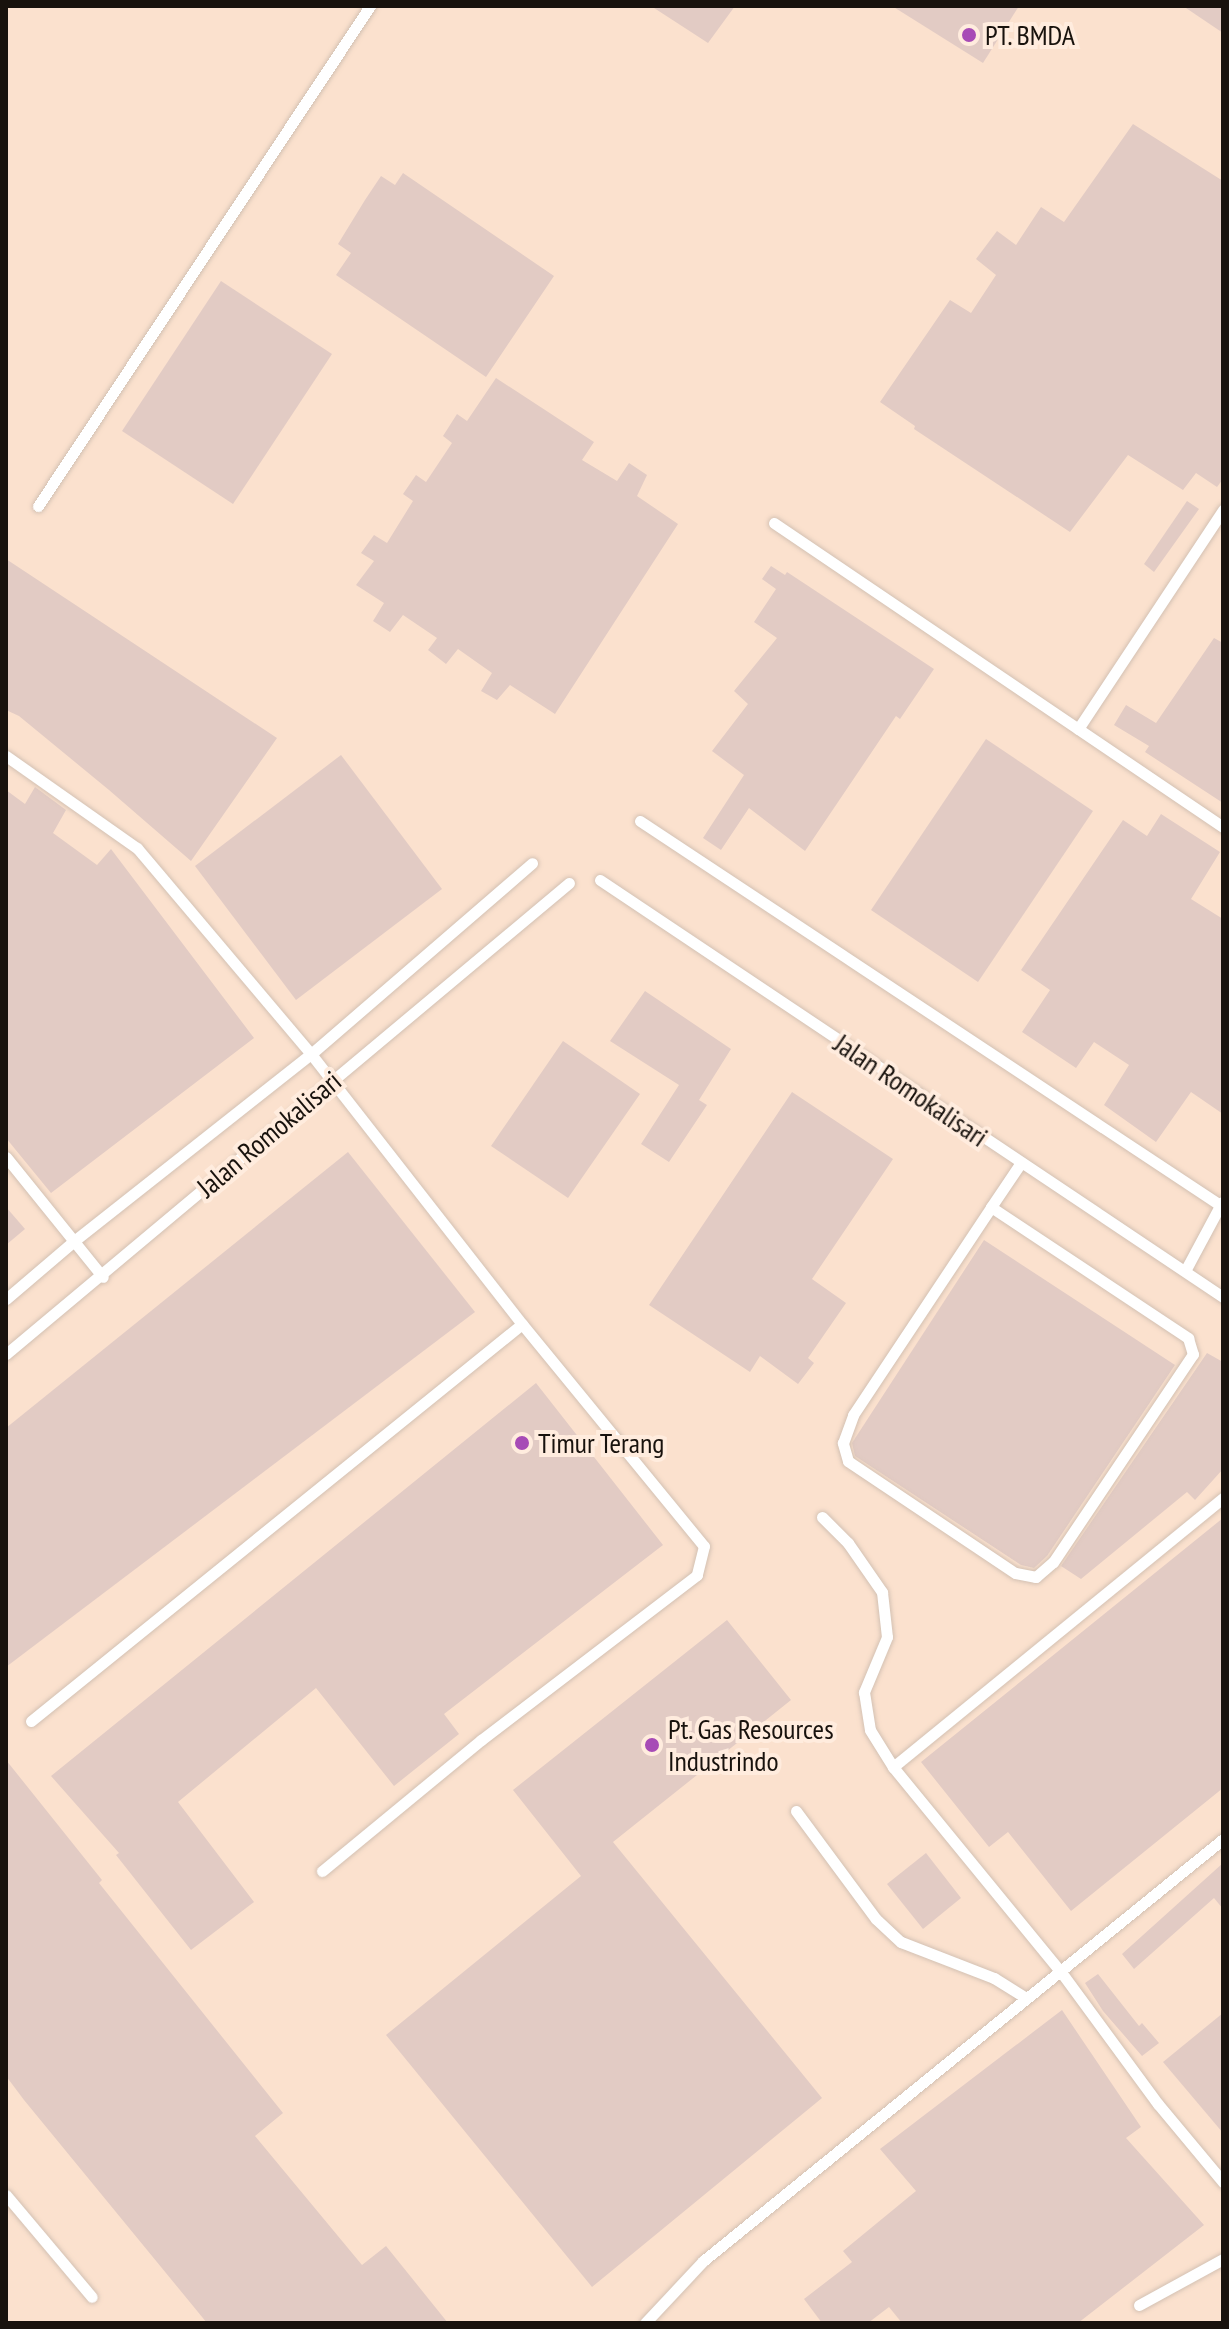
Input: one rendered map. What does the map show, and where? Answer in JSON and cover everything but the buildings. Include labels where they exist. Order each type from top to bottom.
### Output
[{"type":"lane","points":[[38,506],[370,6]]},
{"type":"lane","points":[[1078,729],[1223,510]]},
{"type":"lane","points":[[774,523],[1223,827]]},
{"type":"lane","points":[[6,756],[137,848],[311,1054],[522,1324],[704,1546],[697,1575],[481,1740],[322,1871]]},
{"type":"lane","points":[[640,821],[1222,1204],[1185,1271]]},
{"type":"lane","name":"Jalan Romokalisari","points":[[6,1299],[74,1241],[311,1054],[532,863]]},
{"type":"lane","name":"Jalan Romokalisari","points":[[600,880],[1223,1297]]},
{"type":"lane","name":"Jalan Romokalisari","points":[[6,1354],[103,1277],[569,883]]},
{"type":"lane","points":[[6,1157],[103,1277]]},
{"type":"lane","points":[[991,1207],[1188,1338],[1193,1354],[1053,1562],[1036,1577],[1015,1573],[848,1461],[843,1443],[853,1415],[991,1207],[1020,1164]]},
{"type":"lane","points":[[31,1721],[522,1324]]},
{"type":"lane","points":[[893,1767],[1223,1498]]},
{"type":"lane","points":[[822,1517],[848,1543],[882,1592],[887,1637],[864,1692],[870,1730],[893,1767],[1061,1972],[1158,2104],[1223,2182]]},
{"type":"lane","points":[[796,1811],[876,1919],[901,1942],[994,1978],[1026,1998]]},
{"type":"lane","points":[[645,2323],[703,2261],[1223,1839]]},
{"type":"lane","points":[[6,2195],[92,2297]]},
{"type":"lane","points":[[1139,2305],[1223,2259]]},
{"type":"shaded area","points":[[6,6],[1223,6],[1223,2323],[6,2323]]},
{"type":"place","name":"PT. BMDA","points":[[969,35]]},
{"type":"place","name":"Timur Terang","points":[[522,1443]]},
{"type":"place","name":"Pt. Gas Resources Industrindo","points":[[652,1745]]}]
